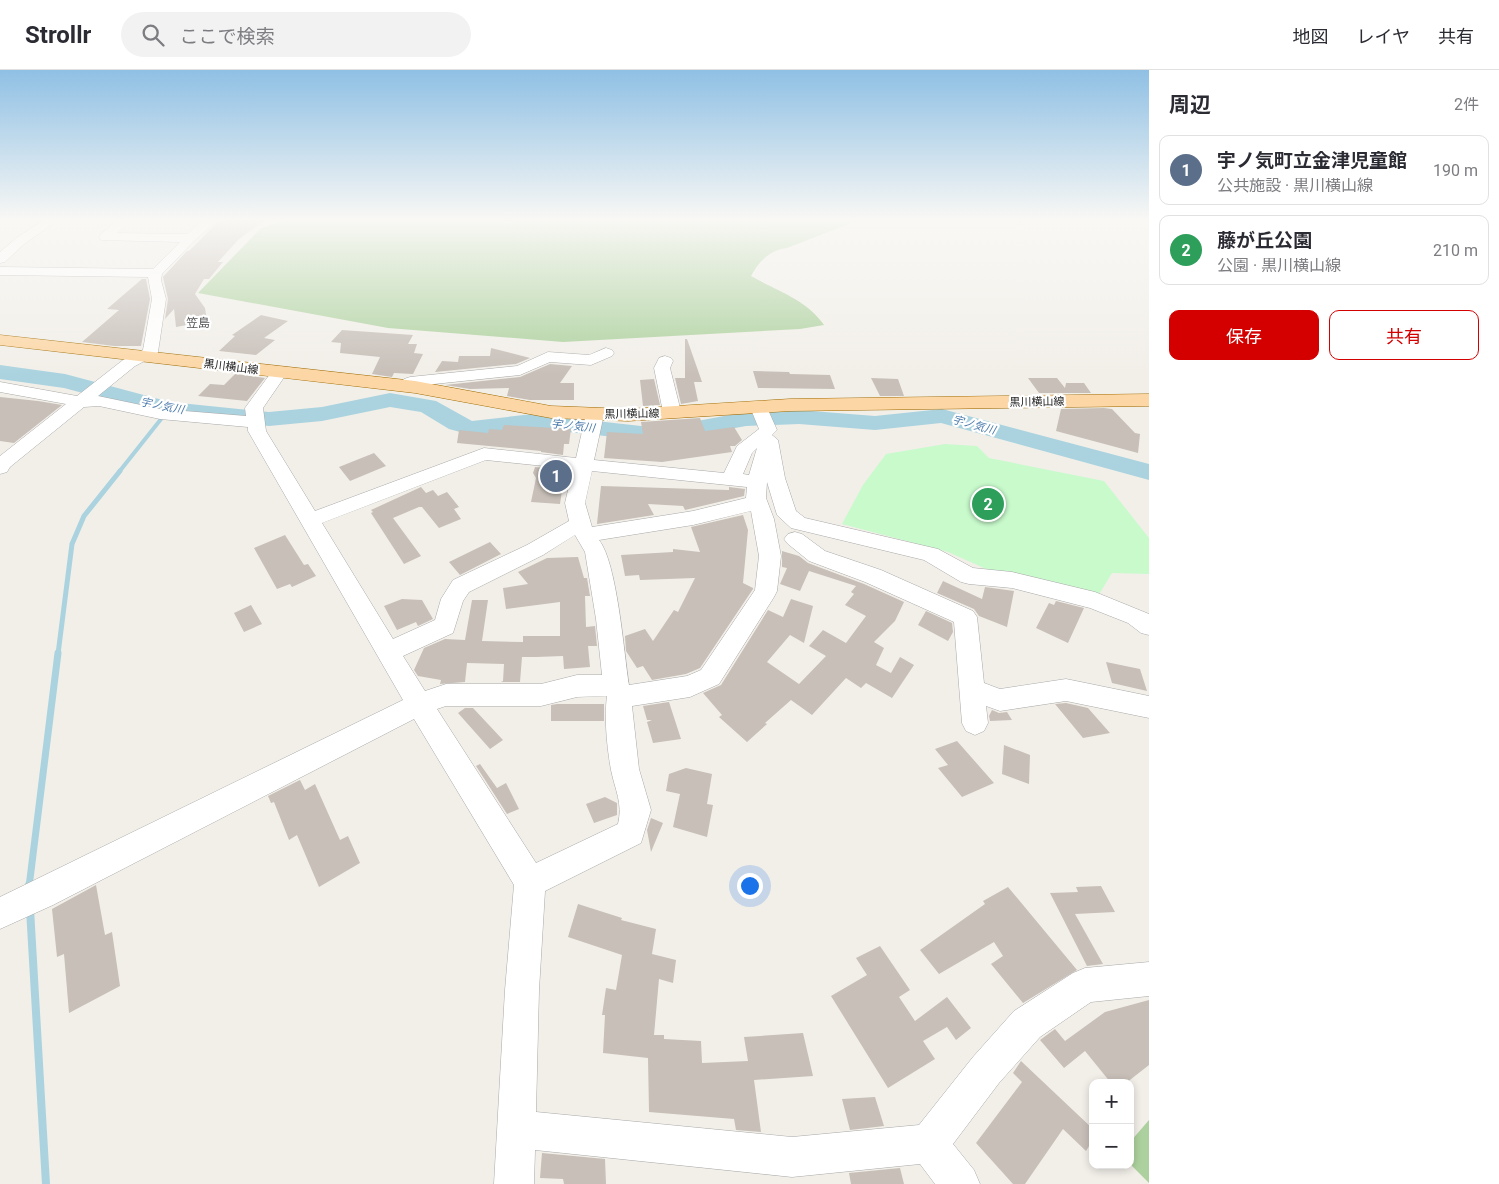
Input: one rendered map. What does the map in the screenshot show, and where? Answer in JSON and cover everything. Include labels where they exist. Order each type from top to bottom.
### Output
[{"type":"main road","name":"黒川横山線","points":[[0,340],[405,386],[551,412],[593,422],[628,415],[672,412],[764,422],[1149,400]]},
{"type":"street","points":[[0,271],[156,274]]},
{"type":"street","points":[[0,468],[2,463],[129,363],[150,352],[159,299],[154,280],[159,271]]},
{"type":"street","points":[[405,386],[410,382],[520,370],[548,357],[591,360],[606,353]]},
{"type":"street","points":[[665,360],[662,368],[672,412]]},
{"type":"street","points":[[279,373],[254,417],[257,431],[419,704],[530,882],[522,990],[514,1184]]},
{"type":"street","points":[[0,387],[86,398],[164,414],[254,417]]},
{"type":"street","points":[[6,910],[42,894],[419,704],[446,695],[541,695],[577,686],[616,684],[608,619],[596,551],[583,530],[575,503],[593,422]]},
{"type":"street","points":[[731,480],[744,450],[764,422]]},
{"type":"street","points":[[530,882],[630,833],[636,810],[625,770],[619,697],[690,686],[710,677],[766,591],[770,556],[757,491],[764,422]]},
{"type":"street","points":[[764,422],[775,478],[787,515],[817,556],[873,576],[965,616],[975,722]]},
{"type":"street","points":[[310,520],[484,454],[731,480],[757,491]]},
{"type":"street","points":[[388,652],[445,626],[452,599],[461,586],[535,550],[571,528],[583,530],[674,523],[729,510],[757,491]]},
{"type":"street","points":[[767,541],[797,531],[930,554],[969,576],[1012,580],[1095,601],[1136,617],[1149,626]]},
{"type":"street","points":[[972,690],[1000,700],[1066,690],[1149,708]]},
{"type":"street","points":[[517,1129],[792,1157],[929,1144],[986,1070],[1027,1024],[1085,985],[1149,978]]},
{"type":"street","points":[[929,1144],[960,1184]]},
{"type":"green space","points":[[219,271],[755,271],[751,276],[809,308],[824,325],[800,329],[563,342],[388,328],[198,293]]},
{"type":"green space","points":[[945,444],[977,446],[989,458],[1104,481],[1149,538],[1149,574],[1112,573],[1095,601],[993,572],[948,552],[842,524],[863,485],[886,454]]},
{"type":"green space","points":[[1149,1120],[1149,1183],[1134,1168],[1134,1137]]},
{"type":"building","points":[[169,271],[216,271],[209,279],[204,279],[195,294],[205,308],[208,327],[198,323],[176,327],[174,309],[165,319],[168,299],[163,277]]},
{"type":"building","points":[[142,279],[146,279],[150,299],[141,346],[114,346],[82,342],[119,310],[107,309]]},
{"type":"building","points":[[261,315],[288,321],[264,338],[275,340],[256,355],[219,351],[235,336],[232,335]]},
{"type":"building","points":[[342,330],[413,335],[408,344],[417,344],[414,353],[423,354],[413,374],[394,373],[392,377],[372,374],[380,357],[340,353],[341,343],[331,342]]},
{"type":"building","points":[[685,339],[687,339],[702,382],[694,382],[698,401],[681,404],[675,378],[685,378]]},
{"type":"building","points":[[491,348],[530,358],[516,364],[435,372],[442,361],[458,362],[459,356],[490,356]]},
{"type":"building","points":[[550,364],[572,366],[560,383],[574,383],[574,400],[530,400],[507,396],[509,388],[470,389],[445,385],[520,377]]},
{"type":"building","points":[[753,371],[830,375],[835,389],[758,388]]},
{"type":"building","points":[[235,374],[265,378],[247,401],[198,396],[210,384],[224,385]]},
{"type":"building","points":[[871,378],[898,379],[904,396],[880,396]]},
{"type":"building","points":[[1028,378],[1057,378],[1065,388],[1066,383],[1084,383],[1091,393],[1039,393]]},
{"type":"building","points":[[654,379],[660,405],[643,406],[640,380]]},
{"type":"building","points":[[0,397],[62,405],[14,443],[0,441]]},
{"type":"building","points":[[1061,409],[1112,409],[1135,433],[1140,434],[1138,453],[1056,431]]},
{"type":"building","points":[[700,418],[705,431],[734,427],[742,440],[735,446],[730,446],[732,452],[662,462],[604,458],[607,432],[643,434],[641,422]]},
{"type":"building","points":[[504,425],[571,429],[569,444],[564,444],[563,455],[457,443],[459,430],[488,433],[489,429],[502,430]]},
{"type":"building","points":[[374,453],[386,466],[350,481],[339,467]]},
{"type":"building","points":[[535,467],[565,470],[560,504],[531,502],[536,478],[533,473]]},
{"type":"building","points":[[601,486],[729,490],[729,487],[745,489],[744,496],[685,510],[683,506],[648,504],[654,515],[597,524]]},
{"type":"building","points":[[421,487],[426,493],[433,490],[438,496],[447,492],[459,507],[454,509],[461,519],[439,528],[422,507],[393,518],[421,556],[404,564],[371,513],[373,512],[371,510]]},
{"type":"building","points":[[743,515],[748,530],[743,583],[753,589],[700,668],[686,674],[652,680],[643,666],[637,668],[626,651],[625,636],[645,629],[653,641],[674,610],[678,612],[695,578],[640,580],[639,575],[625,576],[621,555],[673,552],[673,549],[700,552],[691,527]]},
{"type":"building","points":[[285,535],[304,565],[308,564],[316,576],[292,587],[290,584],[277,589],[254,548]]},
{"type":"building","points":[[490,542],[501,554],[460,575],[449,562]]},
{"type":"building","points":[[782,551],[799,556],[808,563],[864,584],[904,602],[895,621],[874,642],[884,648],[876,665],[891,673],[900,657],[914,665],[892,698],[866,683],[861,688],[846,678],[812,715],[791,700],[747,742],[719,717],[722,715],[703,693],[721,685],[768,610],[783,617],[791,599],[813,606],[804,643],[790,635],[767,662],[799,684],[826,656],[809,646],[823,630],[846,643],[866,616],[845,605],[854,594],[851,592],[856,586],[809,571],[800,591],[780,584],[787,568],[782,567]]},
{"type":"building","points":[[578,557],[584,578],[587,578],[590,596],[585,596],[586,627],[595,626],[597,646],[588,646],[590,667],[564,669],[563,656],[522,657],[520,682],[501,682],[503,681],[504,664],[467,663],[465,682],[440,684],[441,680],[418,676],[414,670],[424,648],[445,639],[465,640],[472,600],[488,600],[482,641],[523,642],[523,636],[560,636],[560,602],[506,609],[503,588],[528,584],[518,572],[547,558]]},
{"type":"building","points":[[943,581],[982,599],[985,587],[1014,591],[1007,627],[979,616],[974,609],[937,593]]},
{"type":"building","points":[[402,599],[422,600],[433,619],[418,626],[416,622],[397,630],[384,606]]},
{"type":"building","points":[[1056,601],[1084,608],[1068,643],[1036,628],[1049,603],[1054,605]]},
{"type":"building","points":[[251,605],[262,624],[244,632],[234,613]]},
{"type":"building","points":[[926,611],[952,623],[953,632],[948,641],[918,625]]},
{"type":"building","points":[[1106,662],[1140,669],[1147,691],[1112,683]]},
{"type":"building","points":[[669,702],[681,739],[653,743],[647,722],[652,720],[647,720],[643,706]]},
{"type":"building","points":[[1066,703],[1088,708],[1110,733],[1083,738],[1055,704]]},
{"type":"building","points":[[604,704],[604,721],[551,721],[551,705]]},
{"type":"building","points":[[465,708],[473,708],[503,740],[490,749],[458,713]]},
{"type":"building","points":[[992,710],[999,713],[1007,712],[1012,720],[990,721],[989,716]]},
{"type":"building","points":[[957,741],[994,783],[962,797],[938,768],[948,765],[935,749]]},
{"type":"building","points":[[1004,745],[1030,755],[1029,784],[1002,774]]},
{"type":"building","points":[[480,764],[497,788],[506,783],[519,809],[507,814],[476,766]]},
{"type":"building","points":[[686,768],[712,774],[707,804],[713,805],[707,837],[673,827],[680,794],[666,791],[669,774]]},
{"type":"building","points":[[300,780],[305,790],[315,784],[340,840],[348,836],[360,863],[319,887],[297,835],[289,840],[274,802],[271,803],[268,796]]},
{"type":"building","points":[[605,797],[617,803],[617,815],[594,823],[586,804]]},
{"type":"building","points":[[651,818],[663,823],[651,852],[647,830]]},
{"type":"building","points":[[96,885],[105,935],[112,932],[120,986],[69,1013],[64,954],[57,957],[52,909]]},
{"type":"building","points":[[1101,886],[1115,912],[1075,914],[1103,964],[1087,966],[1050,893],[1078,892],[1076,887]]},
{"type":"building","points":[[1008,887],[1077,970],[1023,1003],[991,964],[1003,956],[994,942],[939,974],[920,950],[985,904],[983,901]]},
{"type":"building","points":[[578,904],[622,918],[621,920],[656,929],[652,954],[676,960],[673,983],[659,979],[654,1035],[664,1035],[664,1039],[701,1041],[702,1063],[748,1061],[744,1037],[803,1033],[813,1076],[754,1080],[761,1132],[736,1130],[734,1119],[649,1112],[648,1058],[603,1053],[605,1015],[602,1015],[606,988],[616,990],[622,955],[568,937]]},
{"type":"building","points":[[880,946],[910,990],[899,997],[915,1021],[947,997],[971,1028],[956,1040],[947,1027],[923,1041],[935,1059],[888,1088],[831,996],[867,975],[856,958]]},
{"type":"building","points":[[1149,1000],[1149,1065],[1131,1079],[1108,1079],[1085,1051],[1064,1068],[1040,1040],[1055,1029],[1065,1041],[1105,1012]]},
{"type":"building","points":[[1021,1061],[1089,1125],[1089,1146],[1086,1151],[1063,1129],[1025,1184],[1013,1184],[976,1143],[1022,1082],[1013,1073]]},
{"type":"building","points":[[875,1097],[884,1126],[850,1130],[842,1099]]},
{"type":"building","points":[[542,1153],[605,1159],[606,1184],[564,1184],[563,1179],[540,1178]]},
{"type":"building","points":[[900,1168],[904,1184],[851,1184],[849,1173]]},
{"type":"waterway","name":"宇ノ気川","points":[[0,372],[65,381],[169,409],[269,419],[322,414],[390,400],[428,406],[458,424],[471,428],[533,421],[659,435],[746,419],[799,417],[875,423],[942,416],[1149,472]]},
{"type":"waterway","points":[[119,472],[169,409]]},
{"type":"waterway","points":[[58,654],[72,544],[84,516],[120,471]]},
{"type":"waterway","points":[[29,887],[58,653]]},
{"type":"waterway","points":[[30,909],[46,1184]]},
{"type":"place","name":"宇ノ気町立金津児童館","points":[[556,476]]},
{"type":"place","name":"藤が丘公園","points":[[988,504]]},
{"type":"district","name":"笠島","points":[[198,323]]}]
